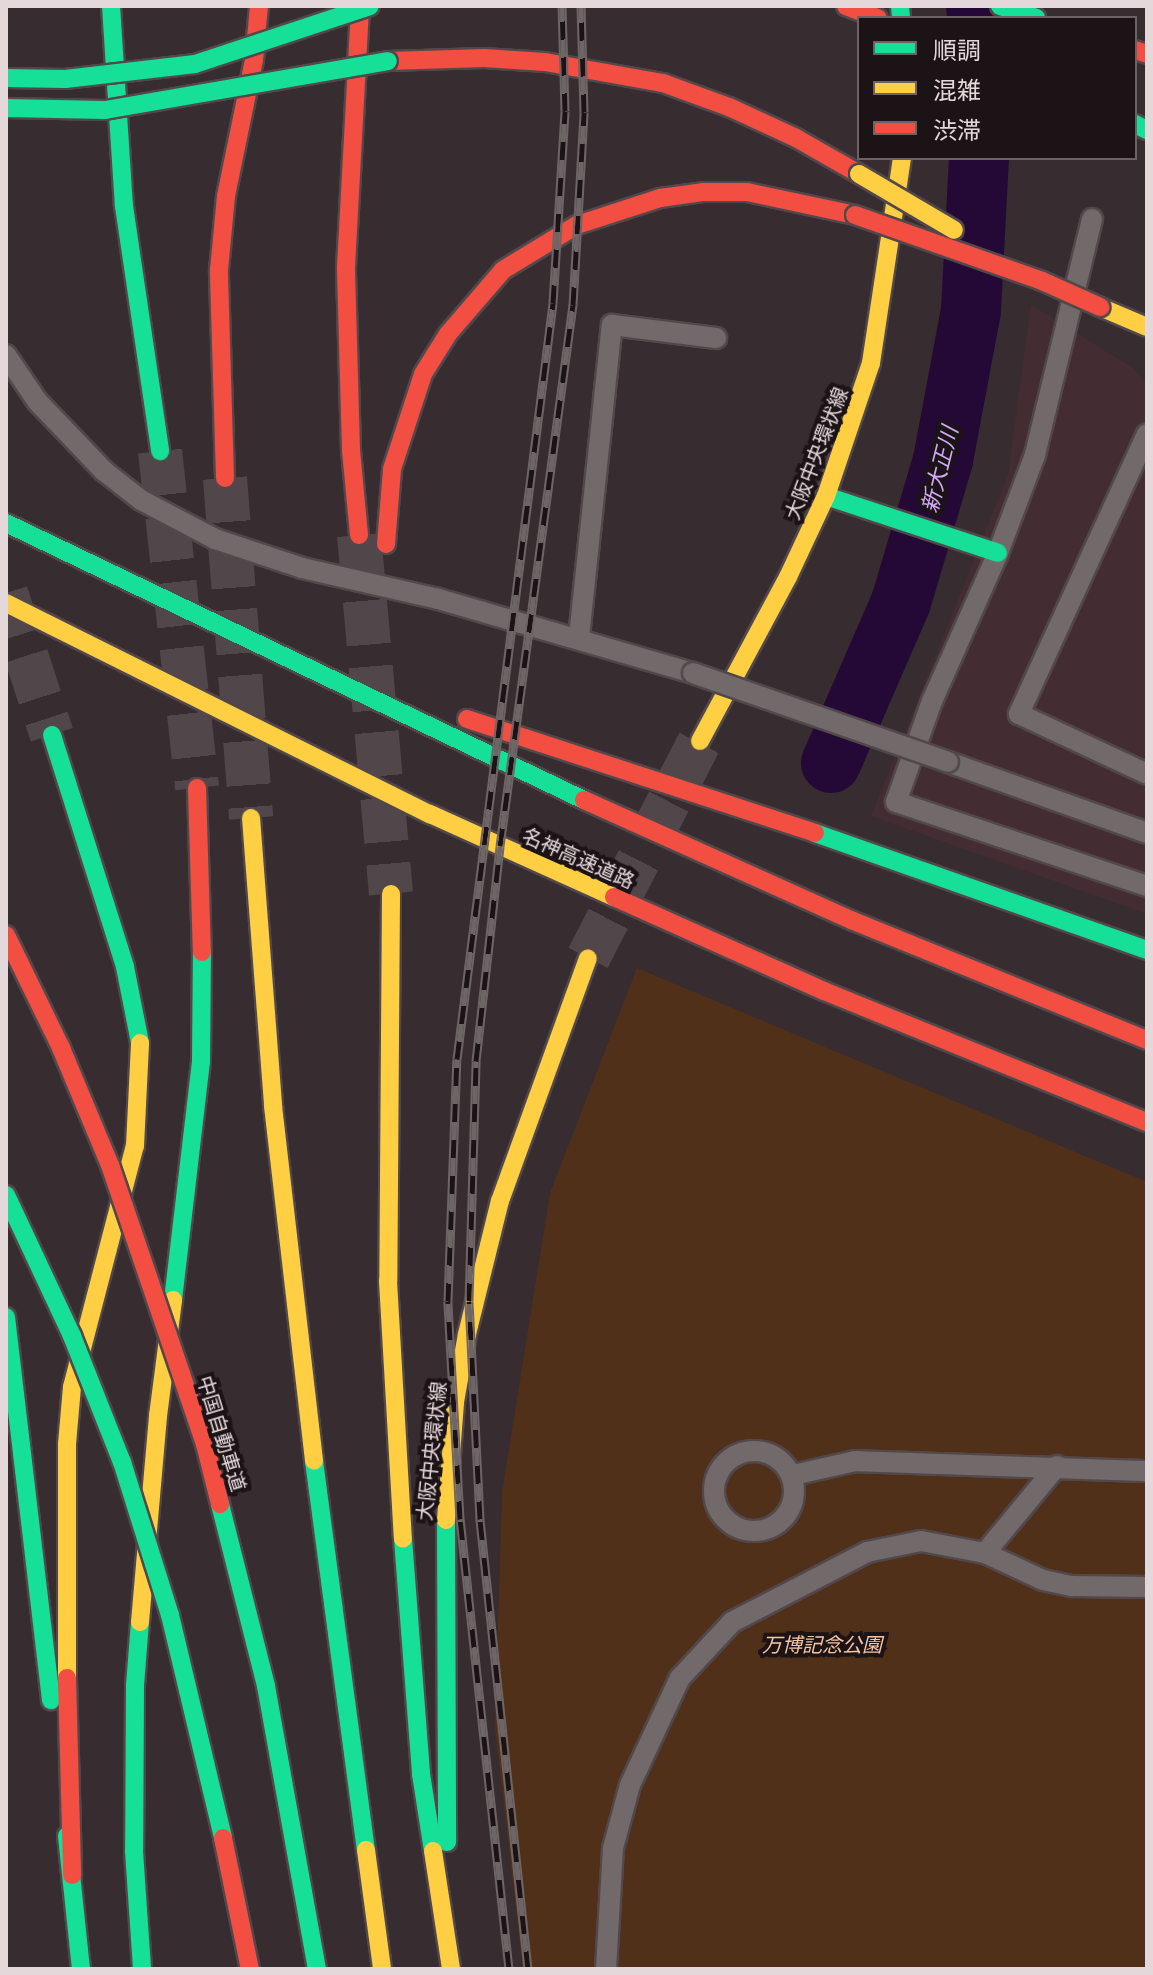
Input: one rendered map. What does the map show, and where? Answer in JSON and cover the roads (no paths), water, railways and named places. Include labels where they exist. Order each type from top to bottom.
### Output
[{"type":"main road","points":[[111,6],[125,219],[160,451]]},
{"type":"main road","points":[[225,478],[219,270],[226,196],[254,60],[259,6]]},
{"type":"main road","points":[[359,535],[350,435],[346,267],[360,6]]},
{"type":"main road","points":[[6,78],[65,79],[195,64],[273,41],[370,6]]},
{"type":"main road","points":[[1000,6],[1032,16]]},
{"type":"main road","points":[[851,8],[873,16]]},
{"type":"main road","points":[[6,108],[105,110],[388,61],[484,58],[545,62],[663,83],[729,107],[796,138],[1042,281]]},
{"type":"main road","name":"大阪中央環状線","points":[[700,741],[788,577],[826,496],[871,363],[902,160]]},
{"type":"main road","points":[[386,544],[392,469],[423,374],[448,334],[503,270],[577,225],[660,198],[703,192],[747,192],[798,200],[855,215],[1042,281],[1147,327]]},
{"type":"main road","points":[[826,496],[998,553]]},
{"type":"main road","points":[[6,523],[572,795],[851,920],[1147,1040]]},
{"type":"main road","name":"名神高速道路","points":[[6,603],[444,821],[824,991],[1147,1122]]},
{"type":"main road","points":[[283,657],[889,857],[1147,950]]},
{"type":"main road","points":[[52,735],[125,967],[136,1011],[142,1057],[135,1146],[72,1387],[67,1444],[65,1599],[72,1875]]},
{"type":"main road","points":[[142,1969],[134,1851],[135,1686],[158,1416],[194,1143],[201,1062],[202,891],[197,788]]},
{"type":"main road","points":[[251,818],[273,1106],[298,1342],[382,1969]]},
{"type":"main road","points":[[391,894],[388,1281],[393,1416],[421,1774],[453,1969]]},
{"type":"main road","name":"中国自動車道","points":[[6,935],[61,1048],[110,1165],[205,1444],[266,1686],[292,1816],[317,1969]]},
{"type":"main road","name":"大阪中央環状線","points":[[453,1969],[446,1825],[442,1614],[448,1473],[455,1402],[467,1334],[500,1201],[588,958]]},
{"type":"main road","points":[[6,1195],[72,1336],[132,1492],[170,1615],[204,1747],[250,1969]]},
{"type":"main road","points":[[6,1317],[81,1969]]},
{"type":"lane","points":[[1092,219],[1035,455],[998,553],[932,701],[896,802],[1147,886]]},
{"type":"lane","points":[[579,637],[612,325],[716,338]]},
{"type":"lane","points":[[6,355],[37,401],[68,437],[141,500],[215,539],[302,568],[438,599],[579,637],[693,673],[1147,833]]},
{"type":"lane","points":[[1147,434],[1019,714],[1147,774]]},
{"type":"lane","points":[[745,1450],[774,1454],[793,1475],[795,1504],[777,1527],[750,1533],[724,1520],[712,1494],[721,1466],[745,1450]]},
{"type":"lane","points":[[793,1475],[855,1461],[1147,1471]]},
{"type":"lane","points":[[985,1553],[1057,1466]]},
{"type":"lane","points":[[606,1969],[613,1848],[630,1785],[680,1678],[732,1622],[867,1552],[921,1541],[985,1553],[1043,1580],[1072,1586],[1147,1587]]},
{"type":"waterway","name":"新大正川","points":[[976,6],[977,16]]},
{"type":"waterway","name":"新大正川","points":[[831,763],[901,602],[943,460],[971,310],[979,160]]},
{"type":"tunnel","points":[[160,451],[197,788]]},
{"type":"tunnel","points":[[225,478],[251,818]]},
{"type":"tunnel","points":[[359,535],[391,894]]},
{"type":"tunnel","points":[[6,593],[52,735]]},
{"type":"tunnel","points":[[588,958],[700,741]]},
{"type":"railway","points":[[509,1969],[460,1519],[448,1301],[457,1059],[553,303],[565,111],[562,6]]},
{"type":"railway","points":[[528,1969],[480,1519],[469,1301],[476,1061],[500,846],[573,305],[584,112],[581,6]]},
{"type":"park label","name":"万博記念公園","points":[[822,1643]]}]
